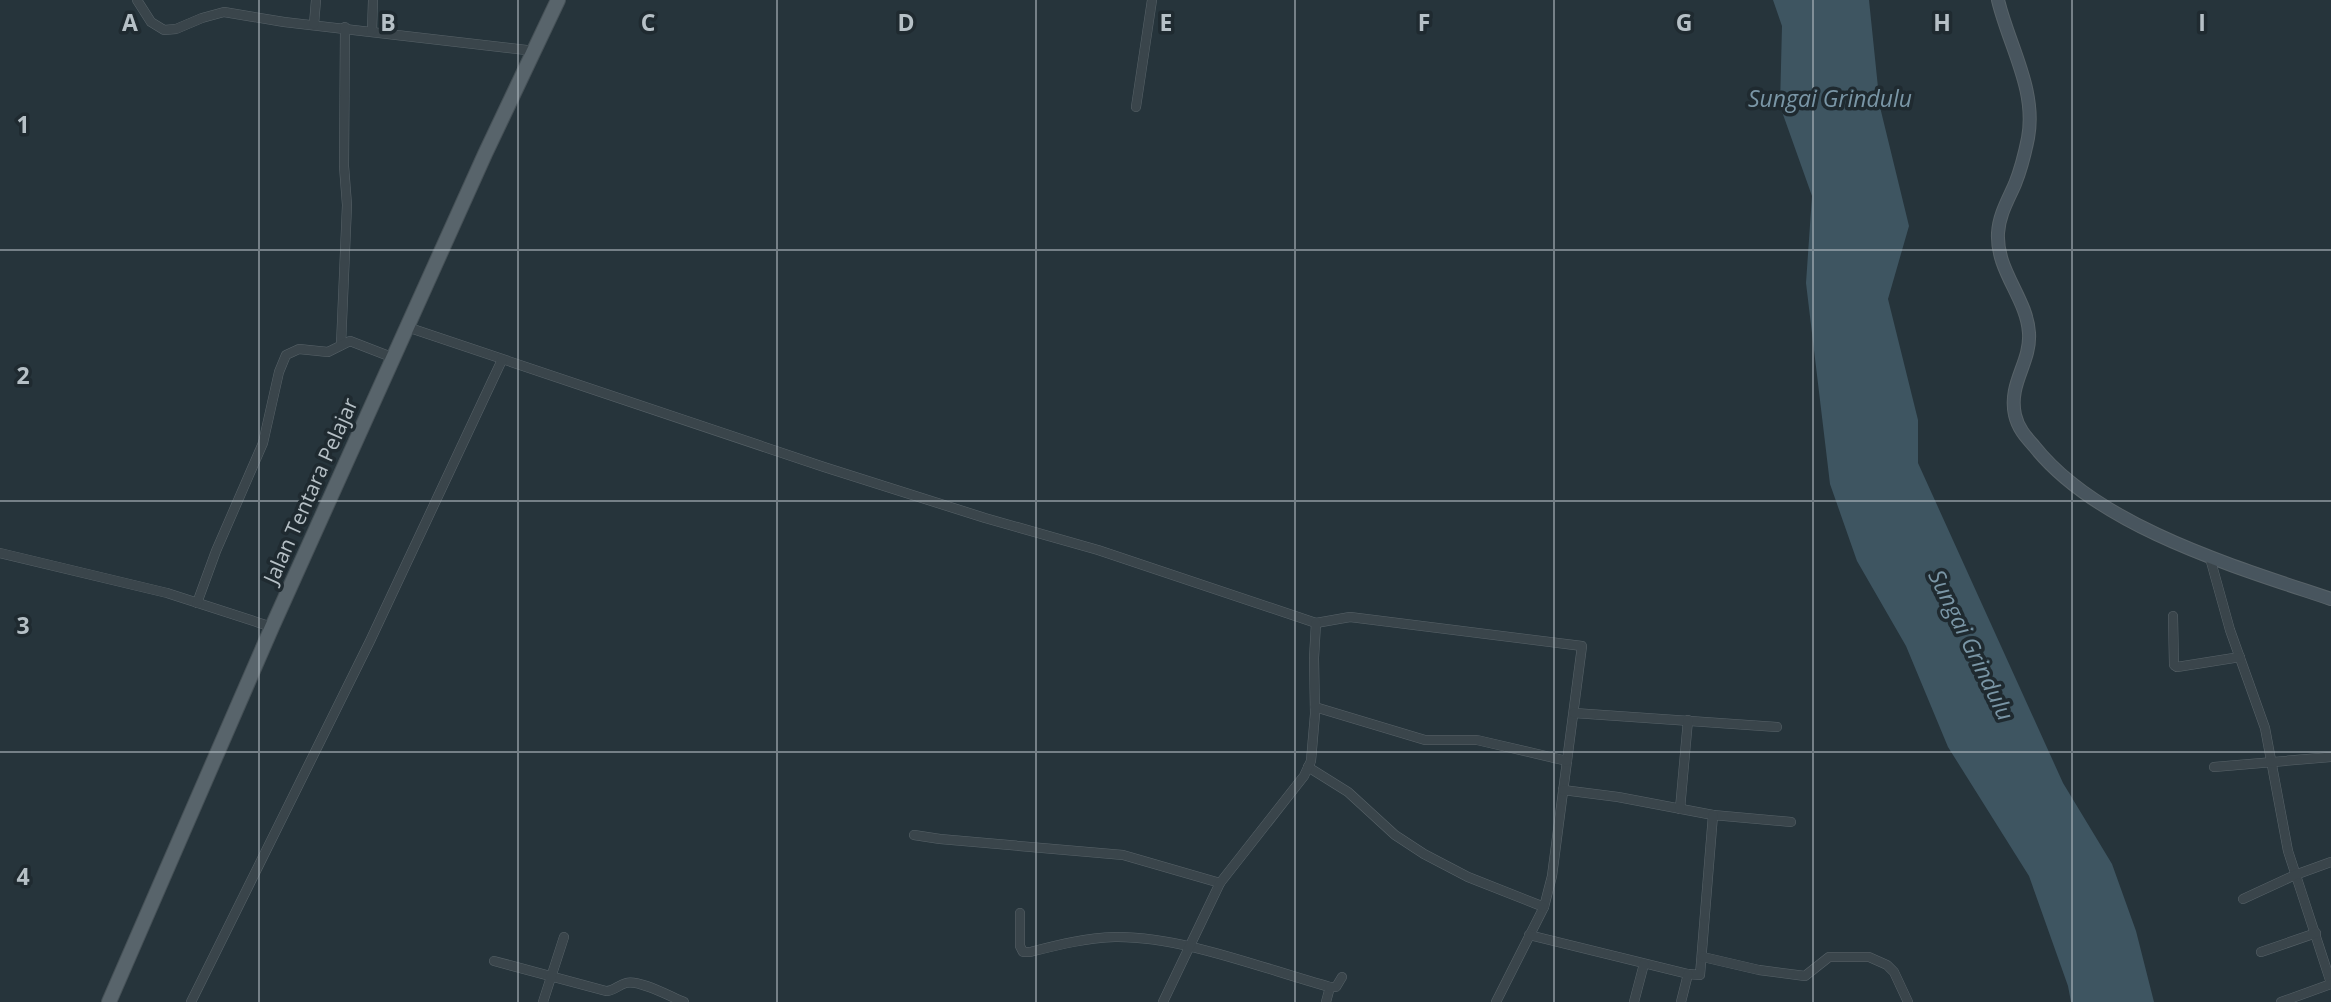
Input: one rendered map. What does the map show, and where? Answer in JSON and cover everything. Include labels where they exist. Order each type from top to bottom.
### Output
[{"type":"main road","name":"Jalan Tentara Pelajar","points":[[108,1002],[272,627],[558,0]]},
{"type":"street","points":[[137,0],[151,22],[164,30],[176,29],[224,12],[284,22],[535,51]]},
{"type":"street","points":[[314,24],[316,0]]},
{"type":"street","points":[[372,31],[373,0]]},
{"type":"street","points":[[1136,107],[1152,0]]},
{"type":"street","points":[[1998,0],[2026,86],[2030,113],[2022,164],[2000,217],[1998,235],[1999,251],[2029,331],[2029,349],[2013,395],[2019,428],[2046,461],[2086,494],[2121,516],[2210,558],[2331,599]]},
{"type":"street","points":[[341,345],[348,205],[344,166],[347,94],[345,27]]},
{"type":"street","points":[[407,327],[836,471],[985,519],[1098,550],[1316,623],[1350,617],[1580,645],[1583,649],[1552,876],[1544,907],[1496,1002]]},
{"type":"street","points":[[197,603],[216,551],[263,443],[283,360],[294,350],[328,352],[353,341],[394,358]]},
{"type":"street","points":[[191,1002],[370,641],[502,360]]},
{"type":"street","points":[[0,553],[167,593],[272,627]]},
{"type":"street","points":[[2210,558],[2230,631],[2265,728],[2295,875],[2331,983],[2281,1002]]},
{"type":"street","points":[[2173,616],[2177,667],[2240,657]]},
{"type":"street","points":[[1163,1002],[1220,883],[1311,761],[1316,623]]},
{"type":"street","points":[[1315,707],[1425,740],[1477,740],[1567,761]]},
{"type":"street","points":[[1574,713],[1777,727]]},
{"type":"street","points":[[1681,809],[1688,720]]},
{"type":"street","points":[[2214,767],[2331,757]]},
{"type":"street","points":[[1308,767],[1348,792],[1395,835],[1424,854],[1468,877],[1544,907]]},
{"type":"street","points":[[1563,790],[1713,815],[1791,822]]},
{"type":"street","points":[[1529,935],[1700,975],[1713,815]]},
{"type":"street","points":[[914,835],[1123,855],[1220,883]]},
{"type":"street","points":[[2243,899],[2331,862]]},
{"type":"street","points":[[1020,913],[1020,946],[1026,953],[1068,943],[1114,937],[1156,939],[1330,987],[1336,986],[1342,977]]},
{"type":"street","points":[[2261,953],[2316,933]]},
{"type":"street","points":[[543,1002],[564,937]]},
{"type":"street","points":[[1703,957],[1770,972],[1805,976],[1829,957],[1869,957],[1887,965],[1894,972],[1908,1002]]},
{"type":"street","points":[[494,961],[606,991],[630,982],[669,999],[684,1002]]},
{"type":"street","points":[[1635,1002],[1644,964]]},
{"type":"street","points":[[1681,1002],[1688,974]]},
{"type":"street","points":[[1326,1002],[1330,987]]},
{"type":"water","name":"Sungai Grindulu","points":[[1773,0],[1869,0],[1880,107],[1909,226],[1888,299],[1918,420],[1918,463],[2063,783],[2112,864],[2136,931],[2154,1002],[2071,1002],[2068,986],[2029,876],[1948,747],[1906,646],[1857,561],[1830,484],[1806,283],[1812,196],[1780,106],[1782,26]]}]
